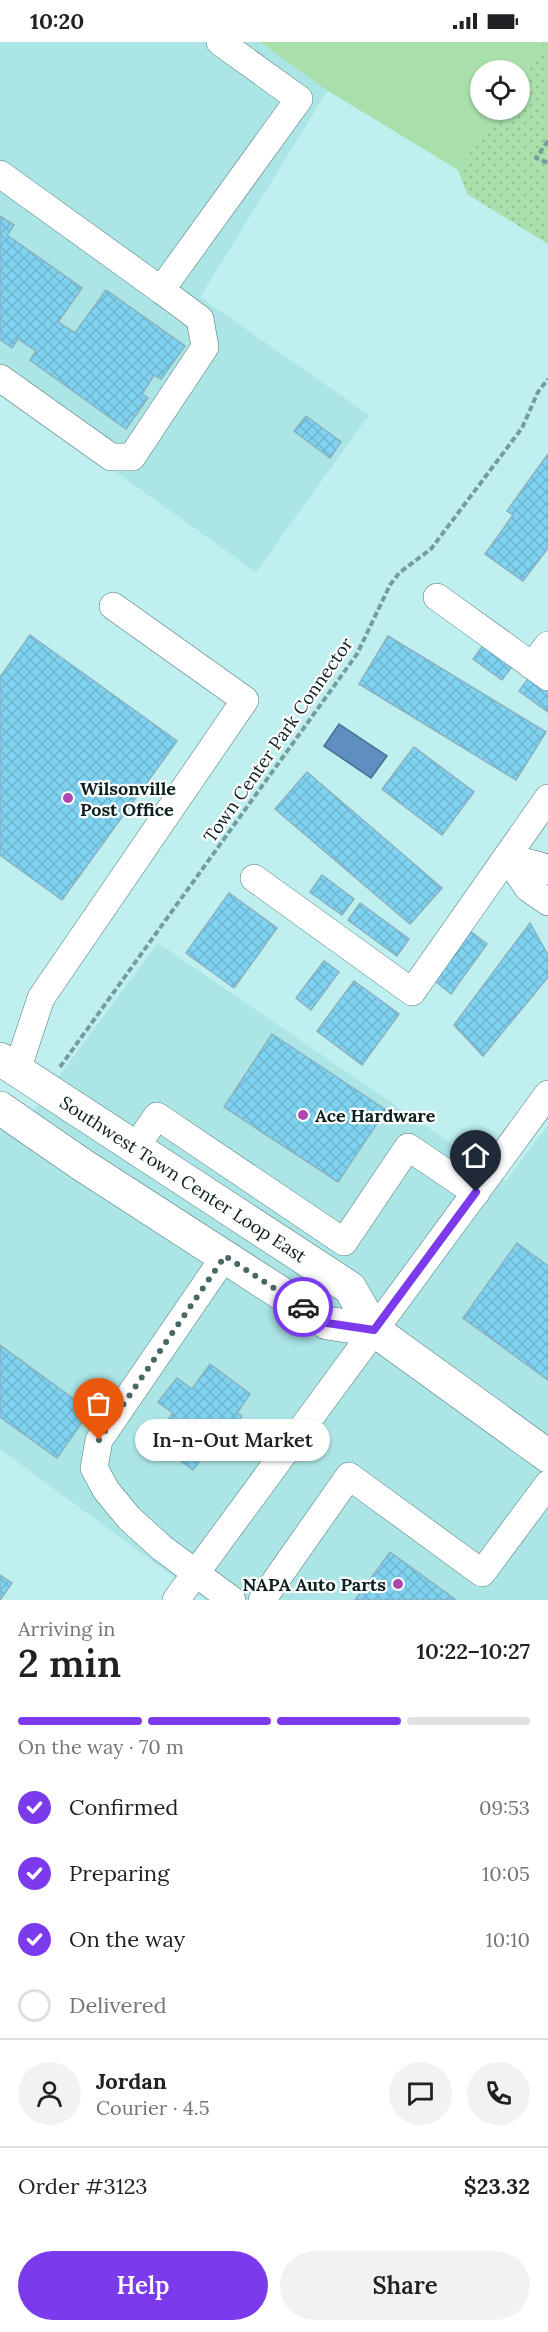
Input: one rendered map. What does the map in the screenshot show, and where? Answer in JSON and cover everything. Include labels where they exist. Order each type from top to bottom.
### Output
[{"type":"main road","name":"Southwest Town Center Loop East","points":[[8,1064],[350,1288],[374,1330]]},
{"type":"main road","points":[[0,1108],[81,1164],[327,1323],[374,1330],[548,1456]]},
{"type":"street","points":[[161,290],[299,99],[220,42]]},
{"type":"street","points":[[0,174],[200,319],[204,347],[132,457],[111,457],[0,378]]},
{"type":"street","points":[[437,597],[543,663]]},
{"type":"street","points":[[8,1064],[41,998],[245,700],[113,606]]},
{"type":"street","points":[[254,878],[412,992],[548,798]]},
{"type":"street","points":[[507,857],[541,866],[548,871]]},
{"type":"street","points":[[507,857],[528,888],[548,902]]},
{"type":"street","points":[[176,1600],[548,1094]]},
{"type":"street","points":[[135,1148],[157,1116],[344,1242],[408,1147],[476,1192]]},
{"type":"street","points":[[225,1256],[99,1440],[94,1468],[106,1490],[129,1518],[162,1548],[232,1600]]},
{"type":"street","points":[[262,1600],[349,1476],[482,1574],[548,1484]]},
{"type":"path","points":[[548,141],[536,158],[548,163]]},
{"type":"path","name":"Town Center Park Connector","points":[[46,1089],[357,654],[390,585],[399,573],[431,549],[522,428],[538,392],[548,379]]},
{"type":"shaded area","points":[[0,42],[260,42],[328,90],[200,297],[369,415],[256,572],[0,389]]},
{"type":"shaded area","points":[[339,724],[387,756],[371,778],[324,746]]},
{"type":"shaded area","points":[[158,943],[506,1181],[548,1125],[548,1600],[205,1600],[0,1449],[0,1115],[20,1129]]},
{"type":"green space","points":[[260,42],[545,42],[530,64],[530,60],[470,60],[470,120],[492,120],[458,170],[325,89]]},
{"type":"green space","points":[[545,42],[548,42],[548,244],[467,194],[458,170],[492,120],[530,120],[530,64]]},
{"type":"building","points":[[0,216],[14,225],[7,235],[82,288],[58,322],[75,333],[106,290],[185,346],[161,379],[154,375],[142,394],[148,398],[126,429],[30,360],[36,351],[18,339],[12,348],[0,339]]},
{"type":"building","points":[[306,416],[341,442],[330,458],[294,431]]},
{"type":"building","points":[[548,454],[548,548],[523,581],[485,554],[513,515],[507,511]]},
{"type":"building","name":"Wilsonville Post Office","points":[[30,635],[177,741],[62,900],[0,855],[0,677]]},
{"type":"building","points":[[388,636],[546,732],[516,780],[359,684]]},
{"type":"building","points":[[484,644],[513,665],[502,680],[473,659]]},
{"type":"building","points":[[530,676],[548,689],[548,712],[519,691]]},
{"type":"building","points":[[414,747],[474,792],[442,835],[382,789]]},
{"type":"building","points":[[307,772],[442,888],[410,924],[275,809]]},
{"type":"building","points":[[322,875],[354,899],[342,915],[310,892]]},
{"type":"building","points":[[229,893],[277,928],[234,988],[186,953]]},
{"type":"building","points":[[360,903],[409,939],[397,956],[348,920]]},
{"type":"building","points":[[530,923],[548,955],[548,977],[483,1056],[454,1025]]},
{"type":"building","points":[[470,931],[487,944],[451,994],[434,980]]},
{"type":"building","points":[[324,961],[339,972],[311,1010],[296,998]]},
{"type":"building","points":[[354,981],[399,1014],[362,1065],[317,1031]]},
{"type":"building","points":[[272,1034],[386,1110],[338,1182],[224,1107]]},
{"type":"building","points":[[517,1243],[548,1266],[548,1380],[463,1318]]},
{"type":"building","points":[[0,1345],[90,1411],[57,1458],[0,1417]]},
{"type":"building","points":[[210,1364],[250,1394],[237,1413],[242,1416],[215,1456],[207,1451],[193,1470],[153,1440],[173,1413],[158,1402],[177,1378],[192,1389]]},
{"type":"building","points":[[390,1552],[456,1600],[355,1600]]},
{"type":"building","points":[[0,1575],[12,1583],[0,1600]]},
{"type":"way so far","points":[[99,1440],[225,1256],[303,1307]]},
{"type":"place","name":"Wilsonville Post Office","points":[[68,798]]},
{"type":"place","name":"Ace Hardware","points":[[303,1115]]},
{"type":"place","name":"In-n-Out Market","points":[[99,1440]]},
{"type":"place","name":"NAPA Auto Parts","points":[[398,1584]]},
{"type":"route","points":[[303,1307],[327,1323],[374,1330],[403,1294],[476,1192]]}]
